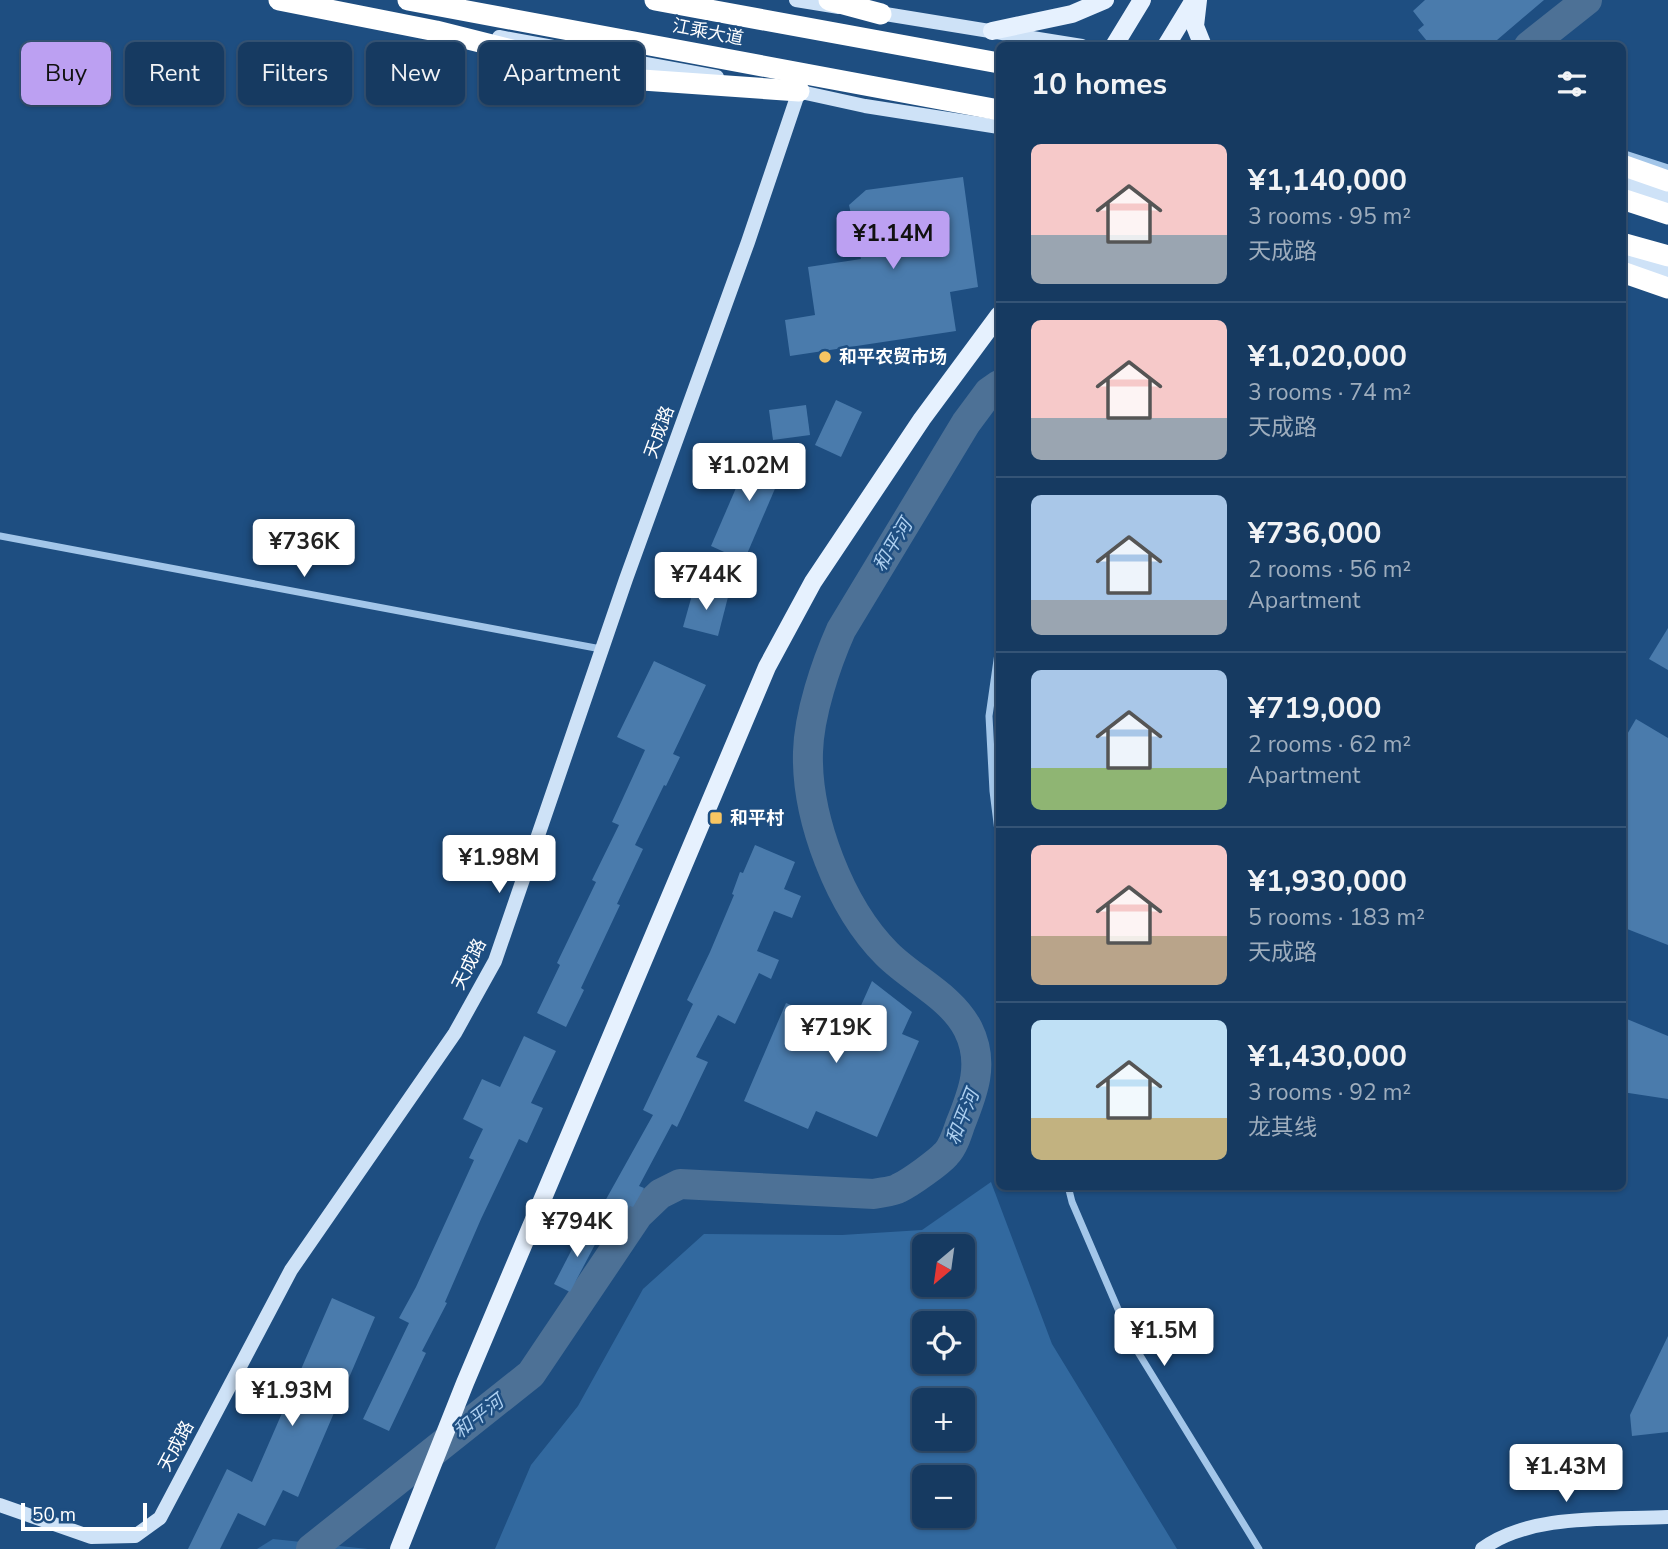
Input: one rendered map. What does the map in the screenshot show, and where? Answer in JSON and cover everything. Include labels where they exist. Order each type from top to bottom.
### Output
[{"type":"highway","points":[[279,0],[436,31],[628,79],[799,91]]},
{"type":"highway","name":"江乘大道","points":[[408,0],[996,109]]},
{"type":"highway","name":"江乘大道","points":[[655,0],[996,63]]},
{"type":"highway","points":[[829,0],[881,14]]},
{"type":"highway","points":[[1626,166],[1668,181]]},
{"type":"highway","points":[[1626,200],[1668,214]]},
{"type":"highway","points":[[1626,244],[1668,256]]},
{"type":"highway","points":[[1626,273],[1668,288]]},
{"type":"main road","points":[[992,31],[1072,14],[1105,0]]},
{"type":"main road","points":[[1116,42],[1142,0]]},
{"type":"main road","points":[[1169,42],[1196,0]]},
{"type":"main road","points":[[1196,0],[1195,26],[1201,42]]},
{"type":"main road","points":[[399,1549],[465,1382],[782,635],[813,582],[915,430],[996,318]]},
{"type":"main road","points":[[411,1549],[415,1503]]},
{"type":"street","points":[[309,0],[448,28],[799,91],[865,106],[996,127]]},
{"type":"street","points":[[796,0],[1058,42]]},
{"type":"street","name":"天成路","points":[[0,1505],[91,1537],[135,1536],[160,1518],[291,1270],[455,1033],[495,961],[799,91]]},
{"type":"street","points":[[1626,154],[1668,168]]},
{"type":"street","points":[[1626,183],[1668,198]]},
{"type":"street","points":[[1626,259],[1668,271]]},
{"type":"street","points":[[0,536],[602,649]]},
{"type":"street","points":[[996,667],[989,716],[996,816]]},
{"type":"street","points":[[1069,1190],[1133,1343],[1259,1549]]},
{"type":"street","points":[[1482,1549],[1524,1529],[1553,1522],[1668,1517]]},
{"type":"shaded area","points":[[991,1182],[1052,1344],[1177,1549],[495,1549],[531,1465],[578,1406],[643,1289],[704,1234],[842,1235],[922,1230]]},
{"type":"shaded area","points":[[273,1539],[368,1549],[257,1549]]},
{"type":"building","points":[[1425,0],[1544,0],[1495,42],[1428,42],[1418,30],[1424,25],[1413,11]]},
{"type":"building","points":[[963,177],[978,287],[950,292],[956,331],[790,356],[785,320],[815,315],[808,267],[861,259],[849,205],[866,190]]},
{"type":"building","points":[[836,400],[862,412],[841,457],[815,445]]},
{"type":"building","points":[[806,405],[810,435],[773,440],[769,410]]},
{"type":"building","points":[[755,444],[786,458],[786,463],[744,561],[711,546]]},
{"type":"building","points":[[694,588],[728,597],[718,636],[683,627]]},
{"type":"building","points":[[1668,628],[1668,670],[1649,659]]},
{"type":"building","points":[[654,661],[706,685],[673,754],[680,757],[635,845],[643,849],[566,1027],[537,1013],[560,965],[557,963],[596,882],[592,880],[619,825],[612,822],[645,750],[617,737]]},
{"type":"building","points":[[1636,719],[1668,738],[1668,945],[1626,929],[1626,736]]},
{"type":"building","points":[[755,845],[795,862],[784,889],[801,896],[792,918],[774,911],[757,951],[779,960],[771,979],[759,973],[735,1024],[718,1015],[696,1057],[708,1062],[677,1127],[672,1124],[639,1186],[644,1188],[633,1207],[630,1206],[620,1224],[617,1222],[608,1238],[590,1228],[653,1115],[643,1110],[693,1004],[687,1000],[734,895],[732,894],[740,872],[743,873]]},
{"type":"building","points":[[872,981],[912,1012],[902,1034],[919,1041],[877,1137],[816,1111],[808,1129],[744,1101],[786,1003],[850,1030]]},
{"type":"building","points":[[1626,1019],[1668,1036],[1668,1099],[1626,1093]]},
{"type":"building","points":[[524,1036],[556,1051],[531,1103],[543,1108],[527,1143],[519,1139],[481,1219],[445,1302],[447,1303],[422,1351],[426,1353],[389,1431],[363,1419],[409,1323],[399,1318],[474,1160],[469,1158],[483,1129],[463,1119],[482,1079],[500,1087]]},
{"type":"building","points":[[584,1226],[600,1235],[570,1292],[554,1284]]},
{"type":"building","points":[[332,1298],[375,1317],[298,1497],[283,1490],[265,1526],[238,1513],[220,1549],[188,1549],[227,1469],[252,1482]]},
{"type":"building","points":[[1668,1336],[1668,1432],[1632,1436],[1630,1415]]},
{"type":"waterway","name":"和平河","points":[[1534,42],[1587,0]]},
{"type":"waterway","name":"和平河","points":[[311,1549],[531,1374],[638,1215],[660,1194],[680,1184],[874,1194],[904,1185],[937,1162],[951,1148],[975,1078],[976,1054],[973,1042],[961,1017],[952,1007],[887,954],[855,912],[829,860],[820,833],[813,805],[808,752],[811,722],[819,690],[841,630],[966,423],[989,392],[996,387]]},
{"type":"place","name":"和平农贸市场","points":[[825,357]]},
{"type":"place","name":"和平村","points":[[716,818]]}]
